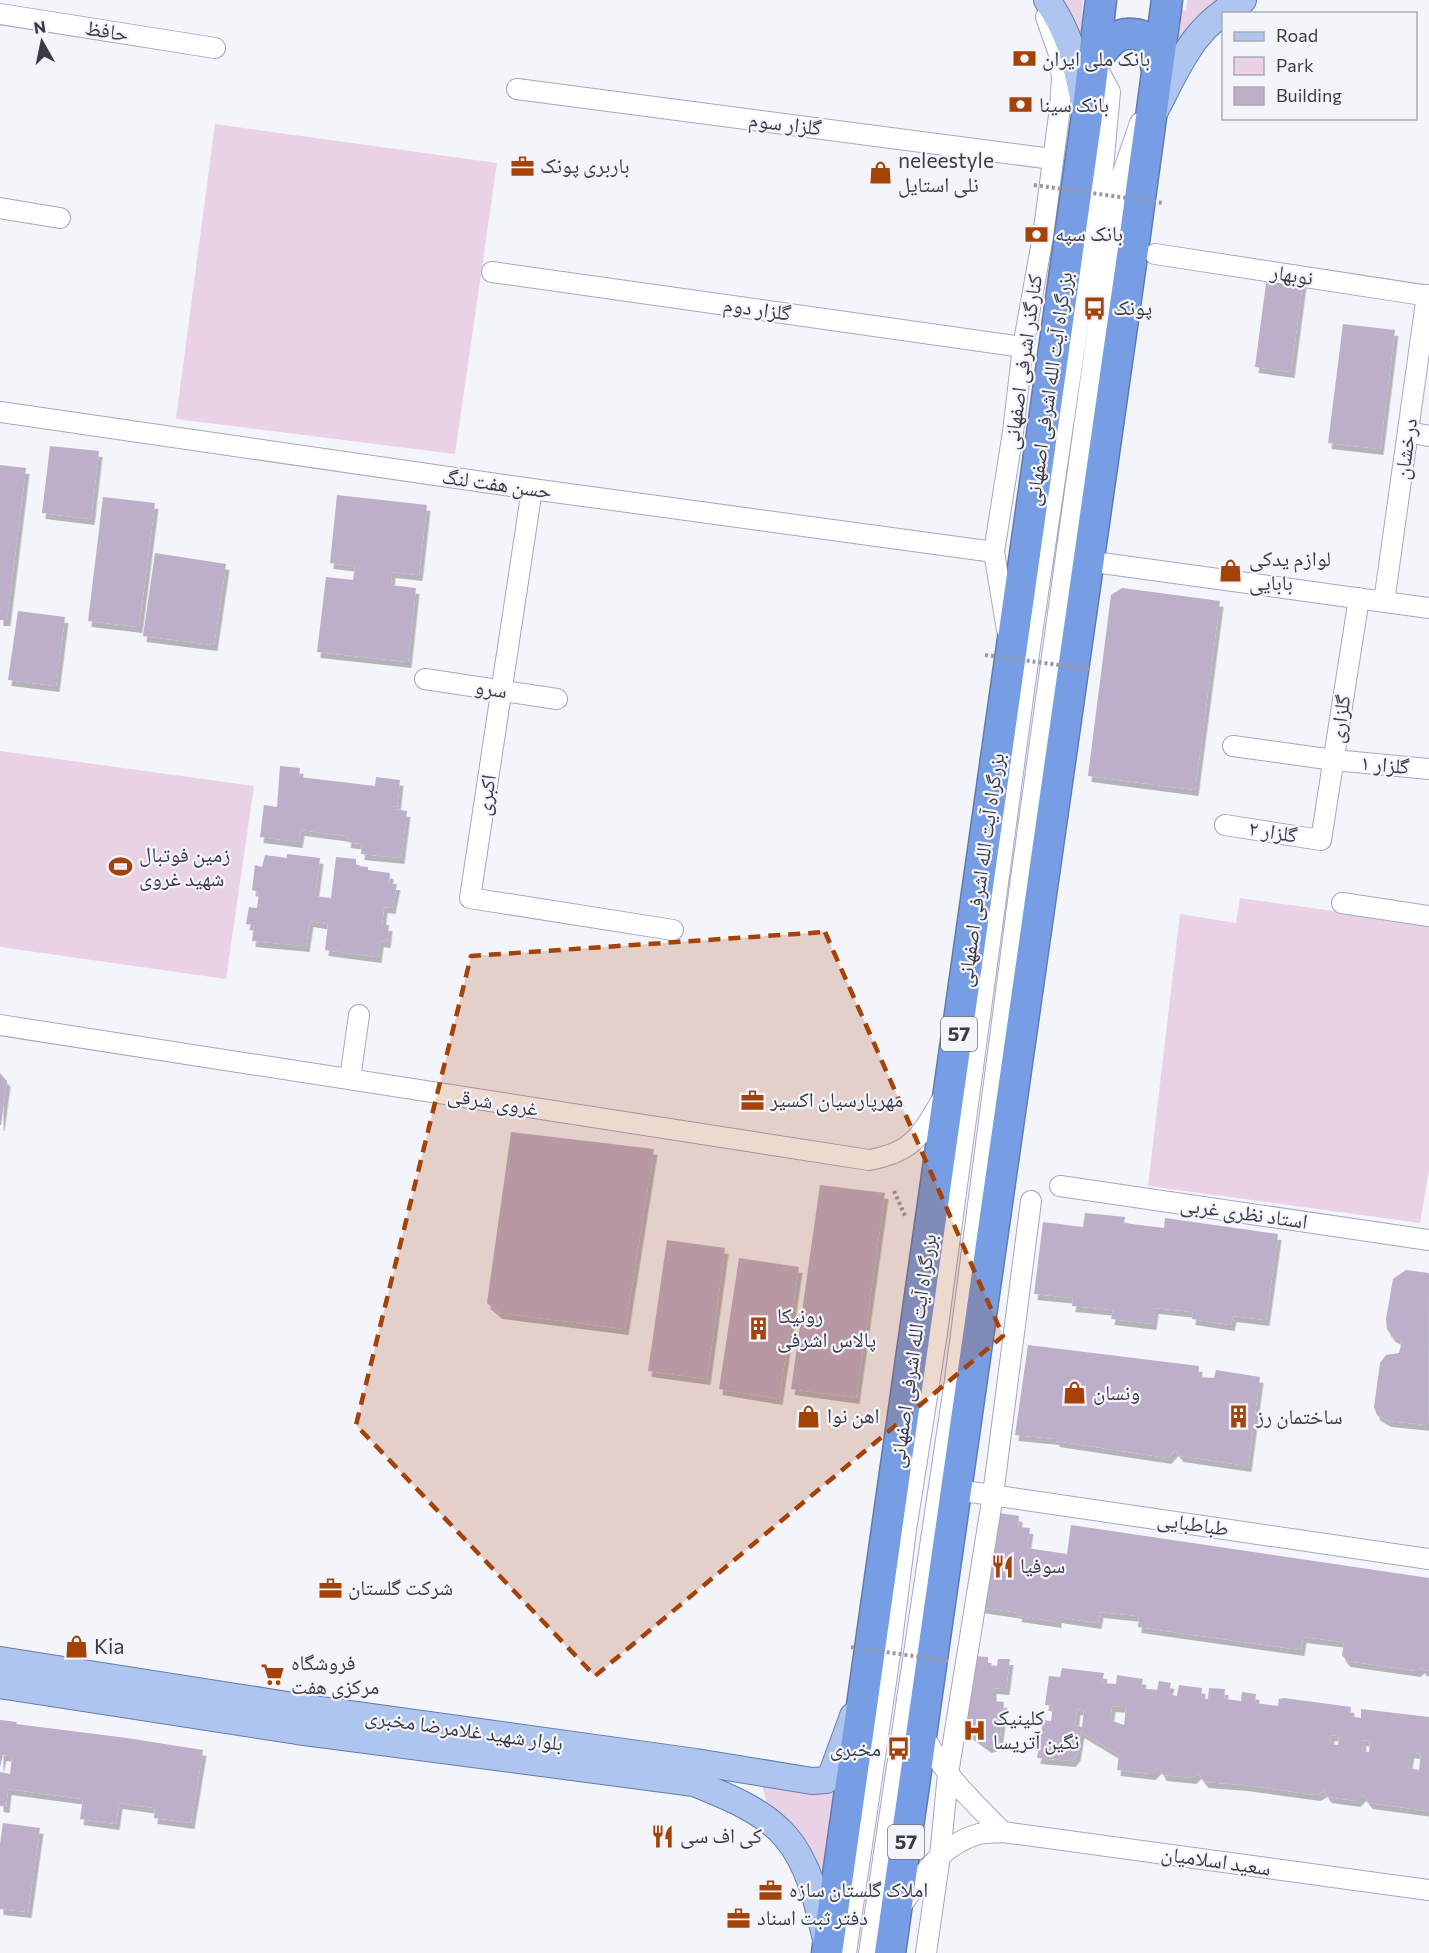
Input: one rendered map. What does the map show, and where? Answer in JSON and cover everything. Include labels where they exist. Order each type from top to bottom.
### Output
[{"type":"highway","name":"بزرگراه آیت الله اشرفی اصفهانی","points":[[834,1952],[866,1685],[952,1083],[998,655],[1087,116],[1101,0]]},
{"type":"highway","name":"57","points":[[890,1953],[1167,0]]},
{"type":"highway","points":[[1094,62],[1117,36],[1129,33],[1139,34],[1146,39],[1152,50],[1157,71]]},
{"type":"main road","points":[[1047,0],[1059,17],[1069,38],[1087,116]]},
{"type":"main road","points":[[1227,12],[1243,0]]},
{"type":"main road","points":[[1151,120],[1191,43],[1222,16]]},
{"type":"main road","name":"بلوار شهید غلامرضا مخبری","points":[[0,1660],[299,1719]]},
{"type":"main road","name":"بلوار شهید غلامرضا مخبری","points":[[0,1685],[299,1719],[647,1766],[812,1781],[826,1779],[834,1771],[866,1685]]},
{"type":"main road","name":"بلوار شهید غلامرضا مخبری","points":[[647,1766],[727,1796],[765,1818],[785,1836],[802,1862],[834,1952]]},
{"type":"street","name":"کنارگذر اشرفی اصفهانی","points":[[998,655],[994,552],[1013,432],[1023,347],[1043,236],[1060,108],[1062,78],[1059,54],[1042,0]]},
{"type":"street","name":"حافظ","points":[[0,14],[215,48]]},
{"type":"street","points":[[834,1952],[891,1648],[906,1530],[937,1333],[1031,643],[1081,304],[1101,189],[1110,92],[1094,62]]},
{"type":"street","points":[[869,1953],[955,1380],[1017,904],[1117,195],[1157,71]]},
{"type":"street","name":"گلزار سوم","points":[[517,89],[1052,159]]},
{"type":"street","points":[[0,208],[60,218]]},
{"type":"street","name":"نوبهار","points":[[1155,254],[1428,296]]},
{"type":"street","name":"گلزار دوم","points":[[492,272],[1023,347]]},
{"type":"street","name":"درخشان","points":[[1384,602],[1428,296]]},
{"type":"street","name":"حسن هفت لنگ","points":[[0,412],[531,489],[994,552]]},
{"type":"street","points":[[1408,432],[1429,436]]},
{"type":"street","name":"اکبری","points":[[531,489],[470,898],[674,930]]},
{"type":"street","points":[[1087,561],[1429,608]]},
{"type":"street","name":"گلزاری","points":[[1321,840],[1359,598]]},
{"type":"street","name":"سرو","points":[[425,679],[557,699]]},
{"type":"street","name":"گلزار ۱","points":[[1233,746],[1334,760],[1429,769]]},
{"type":"street","name":"گلزار ۲","points":[[1225,825],[1321,840]]},
{"type":"street","points":[[1342,903],[1429,916]]},
{"type":"street","points":[[350,1079],[359,1016]]},
{"type":"street","name":"غروی شرقی","points":[[0,1025],[869,1160],[895,1154],[911,1144],[928,1123],[952,1083]]},
{"type":"street","name":"استاد نظری غربی","points":[[1060,1186],[1429,1240]]},
{"type":"street","points":[[926,1953],[940,1856],[948,1774],[993,1495],[1031,1201]]},
{"type":"street","name":"طباطبایی","points":[[957,1490],[1429,1559]]},
{"type":"street","points":[[922,1732],[931,1750],[957,1786],[1003,1832]]},
{"type":"street","name":"سعید اسلامیان","points":[[896,1914],[920,1877],[940,1856],[961,1841],[980,1834],[1003,1832],[1429,1890]]},
{"type":"path","points":[[1034,185],[1163,203]]},
{"type":"path","points":[[998,655],[1089,669]]},
{"type":"path","points":[[851,1647],[948,1661]]},
{"type":"highlighted area","points":[[825,932],[1003,1336],[595,1676],[356,1425],[471,956]]},
{"type":"green space","points":[[1061,0],[1083,0],[1079,63]]},
{"type":"green space","points":[[1187,0],[1224,0],[1170,72],[1178,7],[1186,11]]},
{"type":"green space","points":[[215,124],[497,163],[455,454],[176,419]]},
{"type":"green space","name":"زمین فوتبال شهید غروی","points":[[0,751],[254,786],[226,979],[0,947]]},
{"type":"green space","points":[[1240,898],[1429,924],[1429,1170],[1420,1223],[1148,1186],[1180,914],[1236,923]]},
{"type":"green space","points":[[840,1767],[824,1908],[768,1808],[762,1785]]},
{"type":"building","points":[[1267,276],[1303,281],[1291,372],[1255,367]]},
{"type":"building","points":[[1343,324],[1395,330],[1380,449],[1328,443]]},
{"type":"building","points":[[50,446],[99,451],[91,519],[42,513]]},
{"type":"building","points":[[0,465],[26,468],[7,620],[0,620]]},
{"type":"building","points":[[337,495],[427,505],[419,575],[392,572],[391,585],[416,588],[408,662],[317,652],[326,577],[353,580],[355,566],[330,563]]},
{"type":"building","points":[[103,497],[155,503],[139,627],[88,621]]},
{"type":"building","points":[[155,553],[226,564],[214,645],[143,636]]},
{"type":"building","points":[[1122,588],[1220,601],[1195,790],[1088,776],[1111,595]]},
{"type":"building","points":[[18,611],[65,617],[56,686],[8,680]]},
{"type":"building","points":[[280,766],[300,768],[299,777],[375,786],[376,777],[400,780],[397,807],[393,806],[393,809],[407,811],[401,858],[361,854],[362,844],[347,842],[348,836],[301,830],[299,842],[260,837],[264,805],[277,807]]},
{"type":"building","points":[[287,854],[320,858],[315,896],[331,898],[336,857],[356,859],[356,866],[390,873],[389,884],[397,884],[392,908],[384,907],[382,925],[389,925],[387,942],[380,941],[378,957],[325,950],[328,924],[310,921],[306,946],[252,941],[254,925],[246,924],[249,907],[257,908],[259,892],[252,890],[255,865],[262,867],[265,855],[287,858]]},
{"type":"building","points":[[0,1073],[7,1081],[1,1125],[0,1125]]},
{"type":"building","points":[[511,1132],[654,1149],[625,1329],[499,1313],[487,1303]]},
{"type":"building","points":[[820,1185],[885,1193],[856,1398],[791,1389]]},
{"type":"building","points":[[1085,1213],[1125,1217],[1124,1223],[1164,1228],[1165,1218],[1278,1234],[1266,1320],[1233,1316],[1231,1325],[1192,1319],[1193,1312],[1155,1308],[1153,1324],[1111,1319],[1113,1310],[1072,1306],[1073,1298],[1034,1294],[1043,1222],[1083,1227]]},
{"type":"building","points":[[667,1240],[725,1248],[707,1379],[648,1371]]},
{"type":"building","name":"رونیکا پالاس اشرفی","points":[[739,1258],[799,1267],[779,1399],[719,1389]]},
{"type":"building","points":[[1406,1270],[1429,1273],[1428,1425],[1388,1421],[1377,1415],[1374,1407],[1380,1363],[1386,1355],[1399,1353],[1402,1341],[1392,1336],[1387,1329],[1386,1319],[1393,1279]]},
{"type":"building","points":[[1028,1345],[1199,1366],[1198,1377],[1214,1378],[1216,1370],[1260,1377],[1248,1466],[1180,1456],[1175,1450],[1168,1458],[1056,1441],[1056,1439],[1015,1435]]},
{"type":"building","points":[[992,1512],[1019,1516],[1018,1527],[1030,1528],[1027,1548],[1067,1554],[1071,1525],[1429,1578],[1429,1671],[1423,1670],[1422,1667],[1417,1671],[1347,1661],[1342,1655],[1344,1642],[1303,1637],[1301,1650],[1138,1627],[1139,1616],[1100,1612],[1098,1623],[1058,1617],[1058,1622],[979,1607]]},
{"type":"building","points":[[973,1656],[988,1657],[988,1665],[997,1666],[998,1659],[1010,1659],[1006,1689],[993,1688],[993,1701],[1004,1702],[999,1744],[988,1747],[962,1728]]},
{"type":"building","points":[[1062,1668],[1104,1673],[1102,1683],[1116,1684],[1117,1675],[1143,1679],[1141,1688],[1157,1690],[1159,1681],[1171,1683],[1168,1694],[1177,1696],[1179,1685],[1202,1688],[1201,1698],[1208,1699],[1209,1688],[1225,1689],[1224,1699],[1241,1701],[1242,1692],[1256,1694],[1255,1703],[1278,1706],[1279,1699],[1284,1698],[1351,1707],[1350,1716],[1361,1718],[1361,1709],[1429,1717],[1429,1811],[1369,1803],[1363,1795],[1357,1801],[1328,1797],[1324,1791],[1317,1795],[1205,1782],[1198,1773],[1193,1778],[1163,1775],[1159,1767],[1152,1774],[1117,1770],[1119,1755],[1081,1732],[1077,1755],[1072,1761],[1037,1758],[1043,1720],[1051,1721],[1053,1706],[1045,1705],[1049,1676],[1060,1677]],"holes":[[[1112,1706],[1126,1707],[1124,1725],[1110,1720]],[[1077,1709],[1084,1710],[1082,1727],[1075,1725]],[[1331,1735],[1339,1736],[1338,1745],[1330,1744]],[[1363,1740],[1370,1741],[1369,1752],[1362,1751]],[[1411,1752],[1421,1754],[1419,1770],[1408,1768]]]},
{"type":"building","points":[[0,1720],[203,1750],[191,1823],[154,1818],[155,1808],[119,1803],[116,1824],[80,1819],[83,1799],[8,1789],[6,1807],[0,1806],[0,1772],[10,1774],[12,1756],[3,1755],[0,1767]]},
{"type":"building","points":[[3,1823],[40,1828],[28,1912],[0,1909],[0,1844]]},
{"type":"place","name":"بانک ملی ایران","points":[[1024,59]]},
{"type":"place","name":"بانک سینا","points":[[1021,105]]},
{"type":"place","name":"باربری پونک","points":[[522,166]]},
{"type":"place","name":"neleestyle نلی استایل","points":[[880,173]]},
{"type":"place","name":"بانک سپه","points":[[1037,234]]},
{"type":"place","name":"پونک","points":[[1095,308]]},
{"type":"place","name":"لوازم یدکی بابایی","points":[[1231,571]]},
{"type":"place","name":"زمین فوتبال شهید غروی","points":[[121,867]]},
{"type":"place","name":"مهرپارسیان اکسیر","points":[[752,1100]]},
{"type":"place","name":"رونیکا پالاس اشرفی","points":[[759,1328]]},
{"type":"place","name":"ونسان","points":[[1075,1393]]},
{"type":"place","name":"اهن نوا","points":[[809,1416]]},
{"type":"place","name":"ساختمان رز","points":[[1238,1417]]},
{"type":"place","name":"سوفیا","points":[[1002,1566]]},
{"type":"place","name":"شرکت گلستان","points":[[330,1588]]},
{"type":"place","name":"Kia","points":[[76,1647]]},
{"type":"place","name":"فروشگاه مرکزی هفت","points":[[273,1675]]},
{"type":"place","name":"کلینیک نگین آتریسا","points":[[975,1730]]},
{"type":"place","name":"مخبری","points":[[899,1749]]},
{"type":"place","name":"کی اف سی","points":[[662,1836]]},
{"type":"place","name":"املاک گلستان سازه","points":[[771,1890]]},
{"type":"place","name":"دفتر ثبت اسناد","points":[[739,1918]]}]
